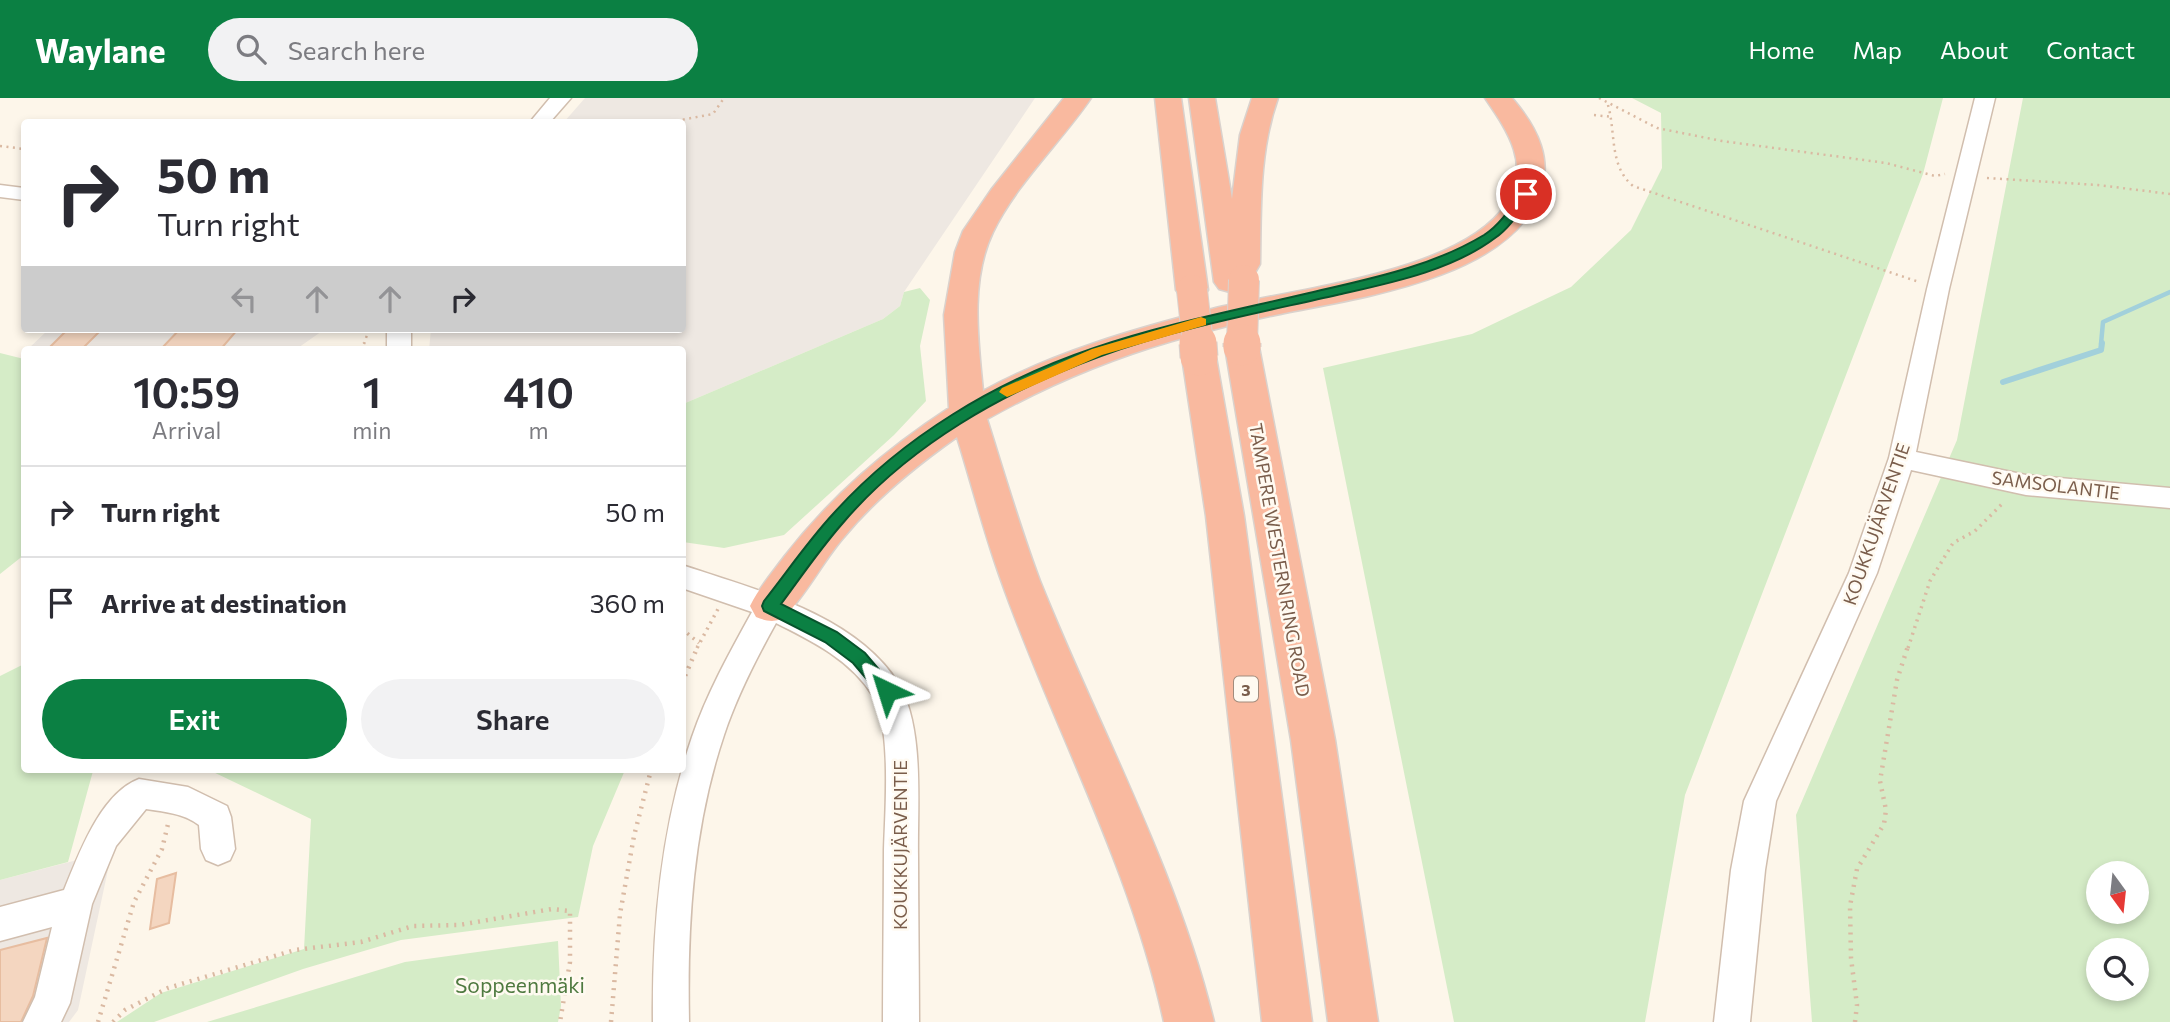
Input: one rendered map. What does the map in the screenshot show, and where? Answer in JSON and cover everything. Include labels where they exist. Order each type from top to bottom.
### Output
[{"type":"highway","points":[[1078,98],[1001,196],[978,231],[970,252],[960,315],[967,412],[1020,579],[1149,892],[1181,987],[1189,1022]]},
{"type":"highway","name":"3","points":[[1168,98],[1199,356],[1225,516],[1287,1022]]},
{"type":"highway","name":"TAMPERE WESTERN RING ROAD","points":[[1202,98],[1237,281],[1242,347],[1313,740],[1353,1022]]},
{"type":"highway","points":[[1237,281],[1251,160],[1257,121],[1265,98]]},
{"type":"highway","points":[[770,606],[837,519],[870,485],[905,456],[967,412],[1037,377],[1097,352],[1168,330],[1388,279],[1428,267],[1475,246],[1490,236],[1514,214],[1522,202],[1530,182],[1532,155],[1514,117],[1498,98]]},
{"type":"street","points":[[543,119],[561,98]]},
{"type":"street","name":"KOUKKUJÄRVENTIE","points":[[1732,1022],[1748,870],[1760,802],[1863,573],[1902,458],[1938,289],[1985,98]]},
{"type":"street","points":[[0,191],[21,194]]},
{"type":"street","name":"SAMSOLANTIE","points":[[1902,458],[2008,482],[2170,498]]},
{"type":"street","name":"KOUKKUJÄRVENTIE","points":[[686,577],[770,606],[831,637],[859,658],[887,691],[894,712],[901,766],[901,1022]]},
{"type":"street","points":[[671,1022],[674,905],[686,819],[707,737],[735,669],[770,606]]},
{"type":"street","points":[[41,1022],[52,1003],[75,904],[103,836],[138,782],[199,804],[215,817],[218,849]]},
{"type":"street","points":[[0,924],[75,904]]},
{"type":"path","points":[[686,119],[713,114],[724,98]]},
{"type":"path","points":[[1599,98],[1657,128],[1723,141],[1886,163],[1935,176],[1947,173],[1967,177],[2098,185],[2170,194]]},
{"type":"path","points":[[1608,105],[1613,117],[1617,171],[1622,179],[1633,186],[1938,289]]},
{"type":"path","points":[[1594,115],[1613,117]]},
{"type":"path","points":[[0,146],[21,149]]},
{"type":"path","points":[[1855,1022],[1857,1005],[1851,958],[1850,906],[1857,869],[1884,824],[1886,810],[1880,781],[1897,680],[1930,581],[1953,543],[1975,531],[2005,501],[2008,482]]},
{"type":"path","points":[[686,674],[699,643],[729,590]]},
{"type":"path","points":[[686,632],[699,643]]},
{"type":"path","points":[[611,1022],[620,914],[634,836],[650,773]]},
{"type":"path","points":[[99,1022],[134,902],[162,849],[175,797]]},
{"type":"path","points":[[113,1022],[135,1004],[168,988],[295,950],[361,942],[414,926],[459,925],[552,909],[570,911],[570,962],[560,1022]]},
{"type":"shaded area","points":[[585,98],[1035,98],[904,292],[900,306],[883,319],[686,403],[686,346],[429,346],[431,333],[686,333],[686,119],[567,119]]},
{"type":"shaded area","points":[[45,333],[319,333],[301,346],[31,346]]},
{"type":"shaded area","points":[[112,851],[78,1010],[69,1022],[0,1022],[0,880]]},
{"type":"green space","points":[[1632,98],[1943,98],[1923,174],[1685,795],[1645,1022],[1454,1022],[1323,368],[1472,334],[1571,287],[1631,230],[1662,168],[1661,113]]},
{"type":"green space","points":[[2023,98],[2170,98],[2170,1022],[1812,1022],[1796,815],[1957,440]]},
{"type":"green space","points":[[920,288],[930,300],[920,346],[926,401],[894,435],[784,535],[724,548],[686,542],[686,403],[883,319],[900,306],[904,292]]},
{"type":"green space","points":[[0,353],[21,358],[21,557],[0,574]]},
{"type":"green space","points":[[21,666],[21,773],[92,773],[68,862],[0,880],[0,676]]},
{"type":"green space","points":[[215,773],[624,773],[593,846],[578,917],[401,940],[303,969],[154,1022],[117,1022],[161,993],[304,949],[311,819]]},
{"type":"green space","name":"Soppeenmäki","points":[[558,941],[561,1006],[558,1022],[207,1022],[405,962]]},
{"type":"building","points":[[64,333],[98,333],[85,346],[51,346]]},
{"type":"building","points":[[176,333],[235,333],[223,346],[164,346]]},
{"type":"building","points":[[176,873],[169,923],[150,929],[157,879]]},
{"type":"building","points":[[47,938],[33,996],[21,1022],[0,1022],[0,950]]},
{"type":"waterway","points":[[2101,344],[2103,322],[2170,292]]},
{"type":"waterway","points":[[2003,382],[2101,350],[2102,343]]},
{"type":"slow traffic","points":[[1007,392],[1097,352],[1201,322]]},
{"type":"route","points":[[887,691],[859,658],[831,637],[770,606],[837,519],[870,485],[905,456],[967,412],[1037,377],[1097,352],[1156,333],[1388,279],[1428,267],[1475,246],[1490,236],[1514,214],[1526,194]]}]
